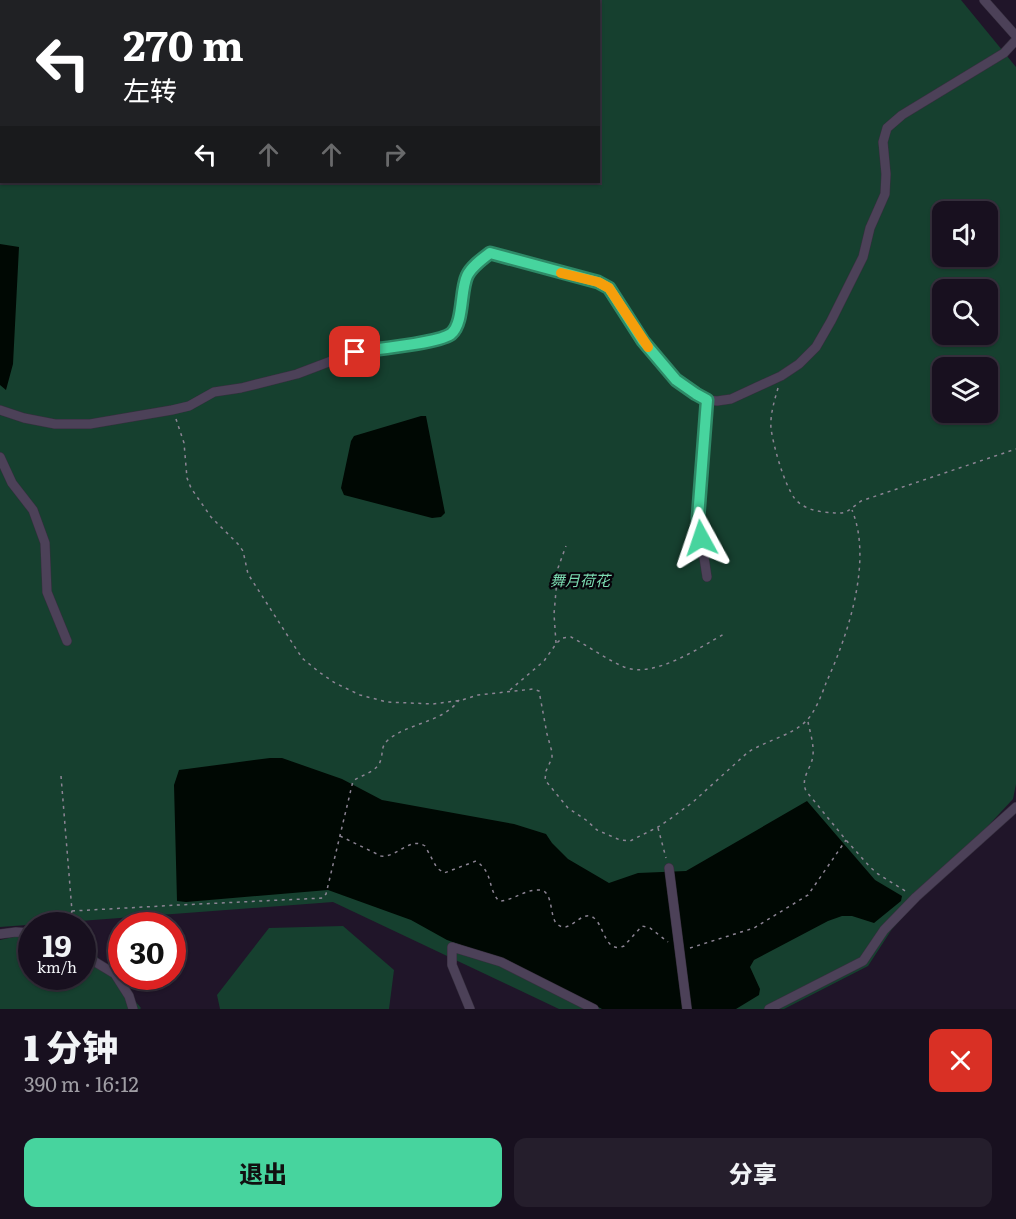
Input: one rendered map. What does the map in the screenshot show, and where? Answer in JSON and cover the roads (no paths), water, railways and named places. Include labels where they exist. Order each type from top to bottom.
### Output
[{"type":"street","points":[[984,0],[1016,36]]},
{"type":"street","points":[[0,410],[24,418],[55,424],[90,424],[189,406],[214,392],[241,388],[297,374],[355,352],[435,340],[450,334],[457,327],[467,275],[490,253],[598,282],[609,288],[643,341],[676,380],[707,400],[730,399],[781,376],[799,364],[816,347],[863,257],[870,228],[885,194],[883,142],[887,128],[902,115],[1004,53],[1016,40]]},
{"type":"street","points":[[707,400],[698,518],[707,578]]},
{"type":"street","points":[[0,457],[12,483],[33,510],[45,543],[47,592],[67,641]]},
{"type":"street","points":[[769,1009],[863,961],[884,930],[916,897],[1016,807]]},
{"type":"street","points":[[669,868],[687,1009]]},
{"type":"street","points":[[0,934],[18,932]]},
{"type":"street","points":[[470,1009],[452,965],[452,947],[501,962],[594,1009]]},
{"type":"street","points":[[96,962],[115,974],[129,996],[132,1009]]},
{"type":"park label","name":"舞月荷花","points":[[580,579]]}]
